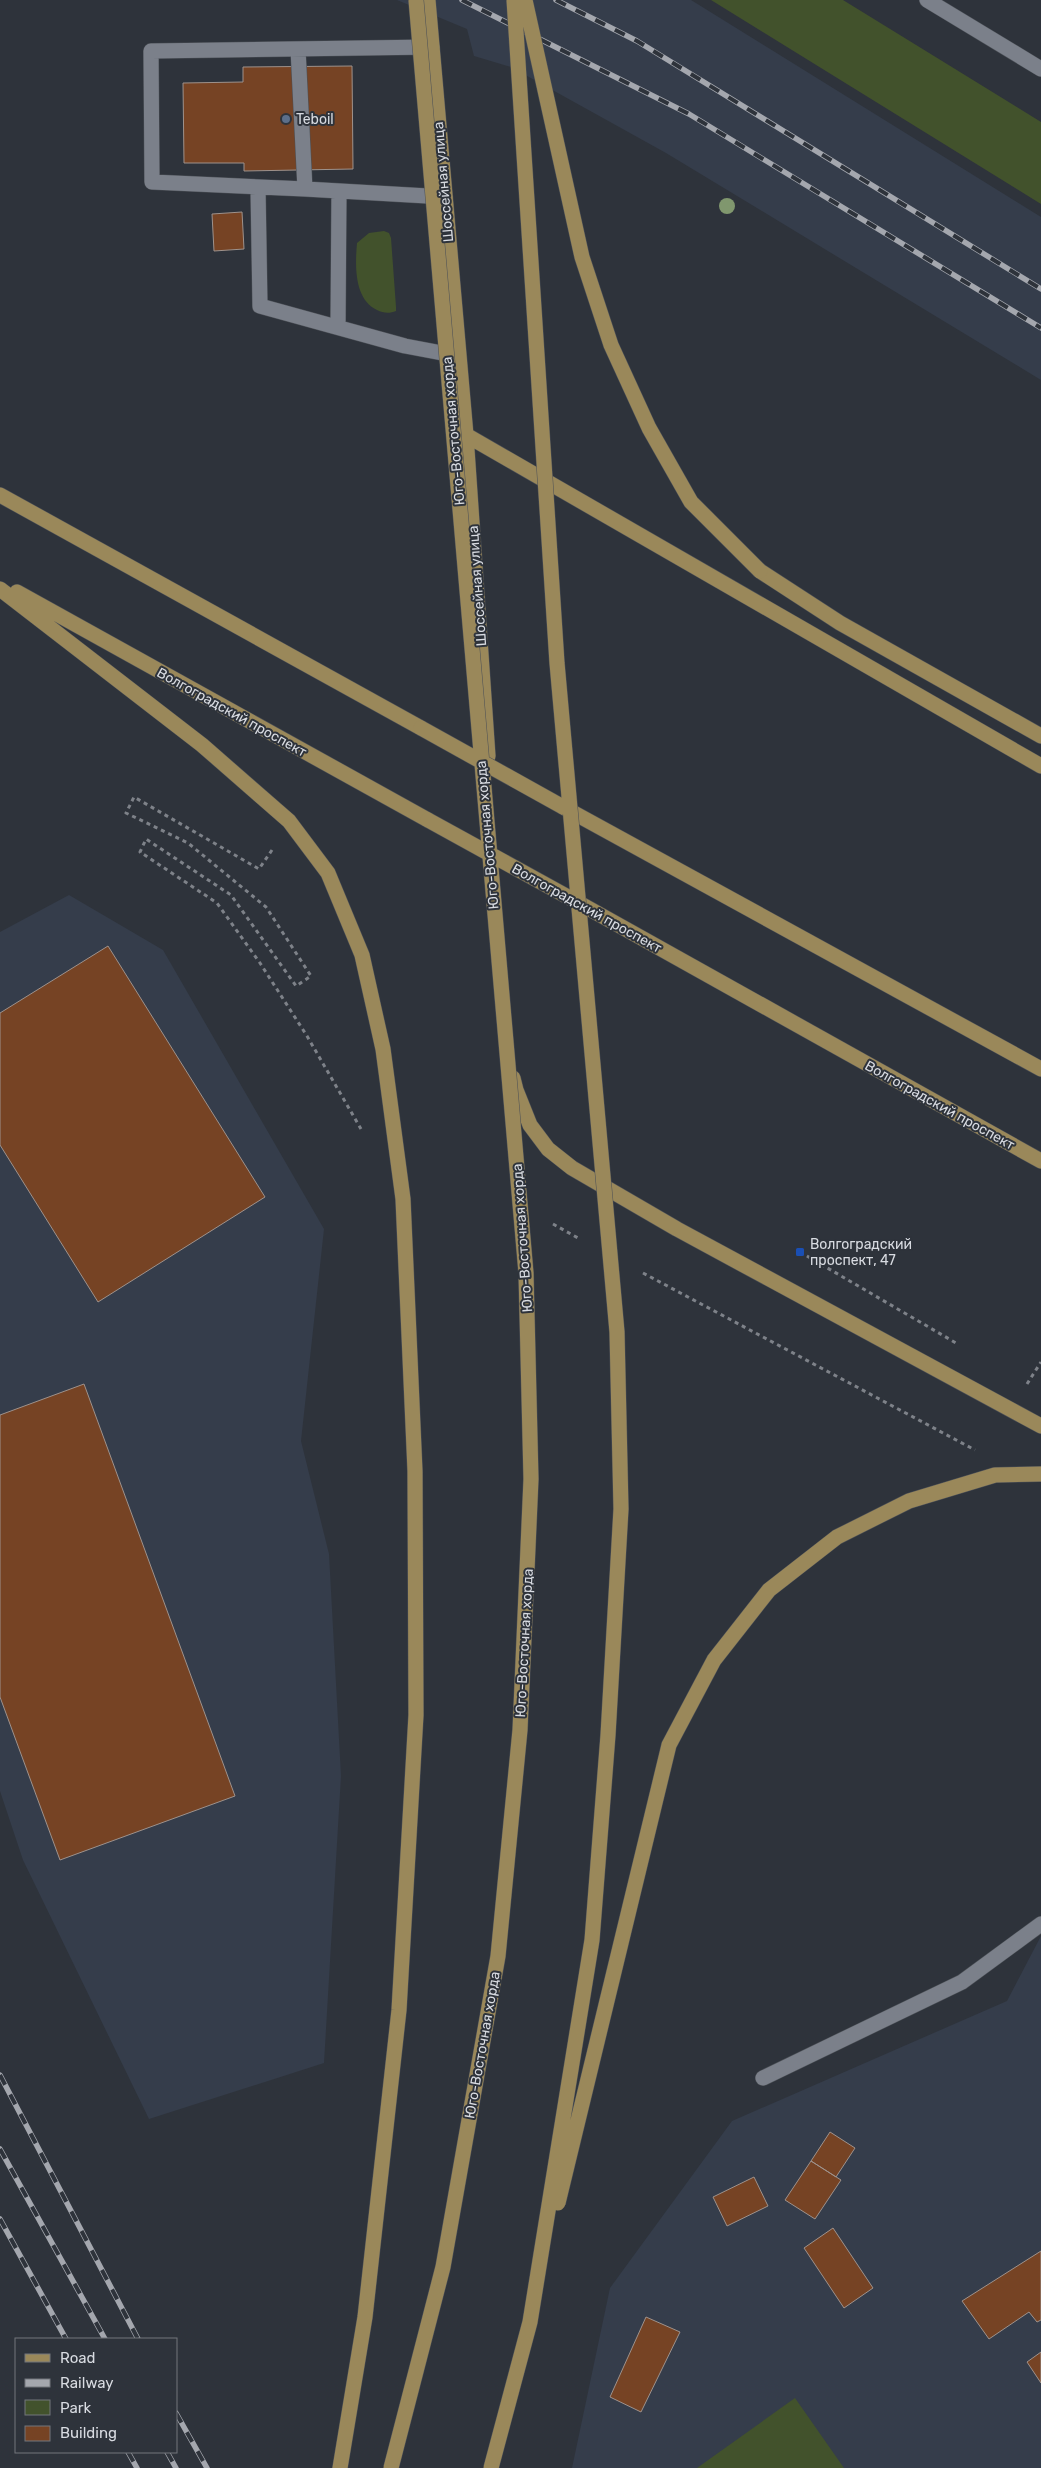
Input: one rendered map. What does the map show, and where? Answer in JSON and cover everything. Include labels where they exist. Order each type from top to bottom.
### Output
[{"type":"main road","name":"Юго-Восточная хорда","points":[[391,2468],[443,2267],[498,1956],[520,1730],[531,1479],[526,1272],[416,0]]},
{"type":"main road","points":[[514,0],[558,663],[617,1332],[621,1509],[608,1735],[592,1940],[530,2322]]},
{"type":"main road","points":[[525,0],[582,258],[610,345],[649,428],[691,502],[760,571],[840,623],[1041,736]]},
{"type":"main road","name":"Шоссейная улица","points":[[428,7],[466,435],[508,1053],[516,1090],[530,1125],[548,1149],[572,1168],[677,1229],[1041,1426]]},
{"type":"main road","points":[[466,435],[1041,766]]},
{"type":"main road","points":[[0,495],[1041,1069]]},
{"type":"main road","name":"Волгоградский проспект","points":[[0,583],[1041,1161]]},
{"type":"main road","points":[[0,589],[202,745],[289,821],[328,873],[362,955],[384,1049],[403,1199],[415,1471],[416,1715],[399,2010],[365,2317],[340,2468]]},
{"type":"main road","points":[[1014,1146],[1041,1166]]},
{"type":"main road","points":[[491,2468],[530,2322],[669,1745],[714,1660],[769,1590],[837,1537],[909,1501],[996,1475],[1041,1474]]},
{"type":"street","points":[[927,0],[1041,69]]},
{"type":"street","points":[[432,47],[151,51],[152,182],[445,196]]},
{"type":"street","points":[[298,49],[305,189]]},
{"type":"street","points":[[258,188],[260,306],[405,346],[459,356]]},
{"type":"street","points":[[338,328],[339,191]]},
{"type":"street","points":[[763,2078],[962,1982],[1041,1924]]},
{"type":"path","points":[[273,850],[260,868],[134,797],[126,813],[188,844],[266,907],[311,976],[296,986],[231,895],[146,839],[140,852],[217,903],[260,963],[307,1036],[365,1135]]},
{"type":"path","points":[[545,1220],[580,1239]]},
{"type":"path","points":[[800,1252],[960,1345]]},
{"type":"path","points":[[641,1271],[980,1452]]},
{"type":"path","points":[[1019,1379],[1027,1384],[1041,1362]]},
{"type":"shaded area","points":[[397,0],[691,0],[1041,217],[1041,380],[666,153],[511,67],[474,56],[467,29]]},
{"type":"shaded area","points":[[69,895],[163,950],[324,1229],[301,1441],[329,1554],[341,1776],[324,2063],[149,2119],[23,1860],[0,1791],[0,932]]},
{"type":"shaded area","points":[[1041,1936],[1041,2468],[572,2468],[610,2288],[732,2121],[1007,2001]]},
{"type":"green space","points":[[711,0],[843,0],[1041,122],[1041,204]]},
{"type":"green space","points":[[384,231],[389,233],[391,238],[396,307],[396,311],[388,313],[377,310],[369,305],[360,290],[356,271],[357,243],[369,233]]},
{"type":"green space","points":[[795,2398],[844,2468],[697,2468]]},
{"type":"building","points":[[352,66],[353,169],[244,171],[244,163],[184,163],[183,83],[243,82],[243,67]]},
{"type":"building","points":[[242,212],[244,249],[214,251],[212,214]]},
{"type":"building","points":[[108,946],[265,1197],[98,1302],[0,1145],[0,1013]]},
{"type":"building","points":[[84,1384],[235,1796],[60,1860],[0,1697],[0,1415]]},
{"type":"building","points":[[830,2132],[855,2148],[836,2177],[811,2161]]},
{"type":"building","points":[[811,2161],[841,2180],[815,2219],[785,2200]]},
{"type":"building","points":[[754,2177],[768,2206],[727,2226],[713,2197]]},
{"type":"building","points":[[833,2228],[873,2288],[844,2308],[804,2248]]},
{"type":"building","points":[[1041,2251],[1041,2320],[1037,2322],[1029,2312],[989,2339],[962,2301]]},
{"type":"building","points":[[646,2317],[680,2332],[641,2412],[610,2397]]},
{"type":"building","points":[[1041,2352],[1041,2383],[1027,2362]]},
{"type":"railway","points":[[462,0],[689,114],[1041,328]]},
{"type":"railway","points":[[556,0],[637,41],[1041,289]]},
{"type":"railway","points":[[0,2075],[137,2338]]},
{"type":"railway","points":[[0,2149],[104,2338]]},
{"type":"railway","points":[[0,2219],[65,2338]]},
{"type":"railway","points":[[178,2417],[207,2468]]},
{"type":"railway","points":[[129,2453],[137,2468]]},
{"type":"railway","points":[[168,2453],[176,2468]]},
{"type":"place","name":"Teboil","points":[[286,119]]},
{"type":"place","name":"Волгоградский проспект, 47","points":[[800,1252]]}]
